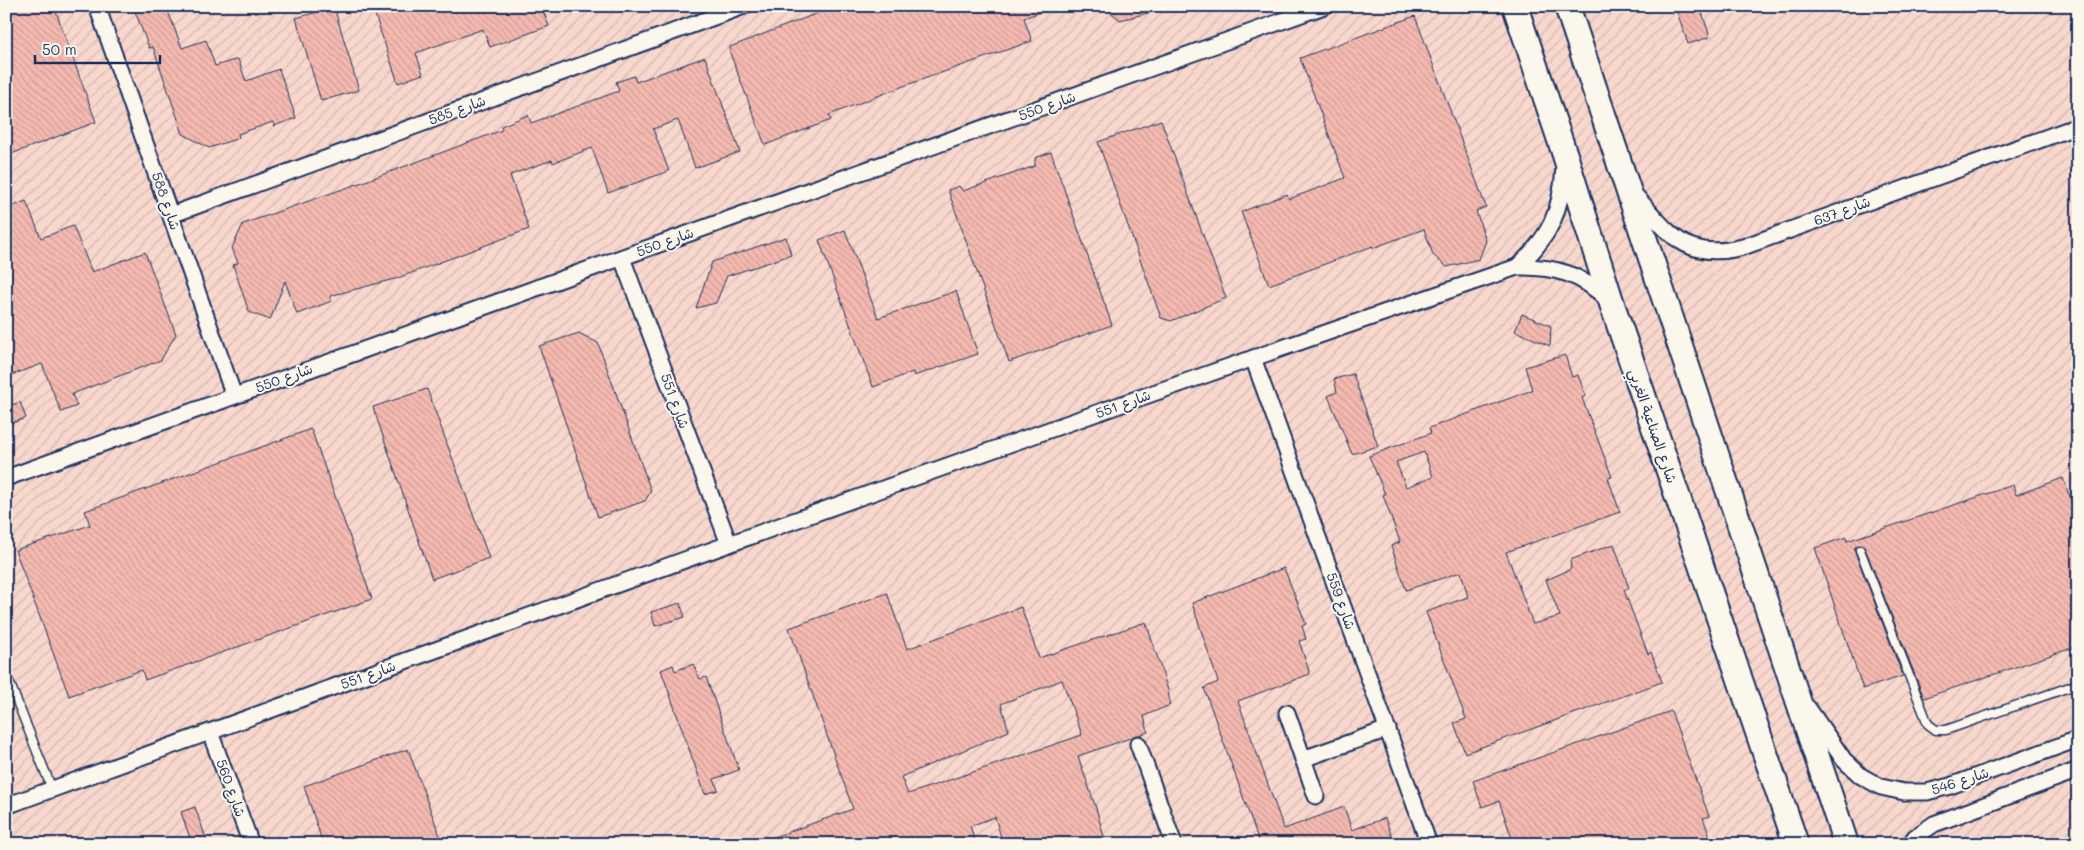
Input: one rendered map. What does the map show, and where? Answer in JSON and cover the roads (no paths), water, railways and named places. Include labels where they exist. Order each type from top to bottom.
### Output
[{"type":"main road","points":[[1567,6],[1846,844]]},
{"type":"main road","name":"شارع الصناعية الغربي","points":[[1515,7],[1565,155],[1612,304],[1796,844]]},
{"type":"street","name":"شارع 588","points":[[96,6],[234,396]]},
{"type":"street","name":"شارع 585","points":[[171,215],[744,6]]},
{"type":"street","name":"شارع 550","points":[[6,478],[622,258],[1303,10],[1324,6]]},
{"type":"street","name":"شارع 637","points":[[1626,184],[1668,232],[1684,244],[1703,251],[1724,252],[1743,247],[2078,126]]},
{"type":"street","name":"شارع 551","points":[[1517,267],[1536,250],[1550,228],[1560,205],[1565,155]]},
{"type":"street","name":"شارع 551","points":[[622,258],[729,544]]},
{"type":"street","name":"شارع 551","points":[[6,806],[729,544],[1253,358],[1517,267],[1538,266],[1559,270],[1579,278],[1612,304]]},
{"type":"street","name":"شارع 559","points":[[1253,358],[1429,844]]},
{"type":"street","name":"شارع 546","points":[[1794,688],[1844,760],[1861,776],[1881,787],[1904,792],[1927,792],[1950,786],[2078,739]]},
{"type":"street","points":[[1287,712],[1316,796]]},
{"type":"street","points":[[1303,759],[1388,730]]},
{"type":"street","name":"شارع 560","points":[[210,732],[251,844]]},
{"type":"street","points":[[1138,744],[1174,844]]},
{"type":"street","name":"شارع 546","points":[[1910,844],[1915,837],[1934,824],[2078,770]]},
{"type":"lane","points":[[1860,550],[1928,724],[1936,730],[1946,730],[2078,684]]},
{"type":"lane","points":[[6,674],[52,789]]}]
